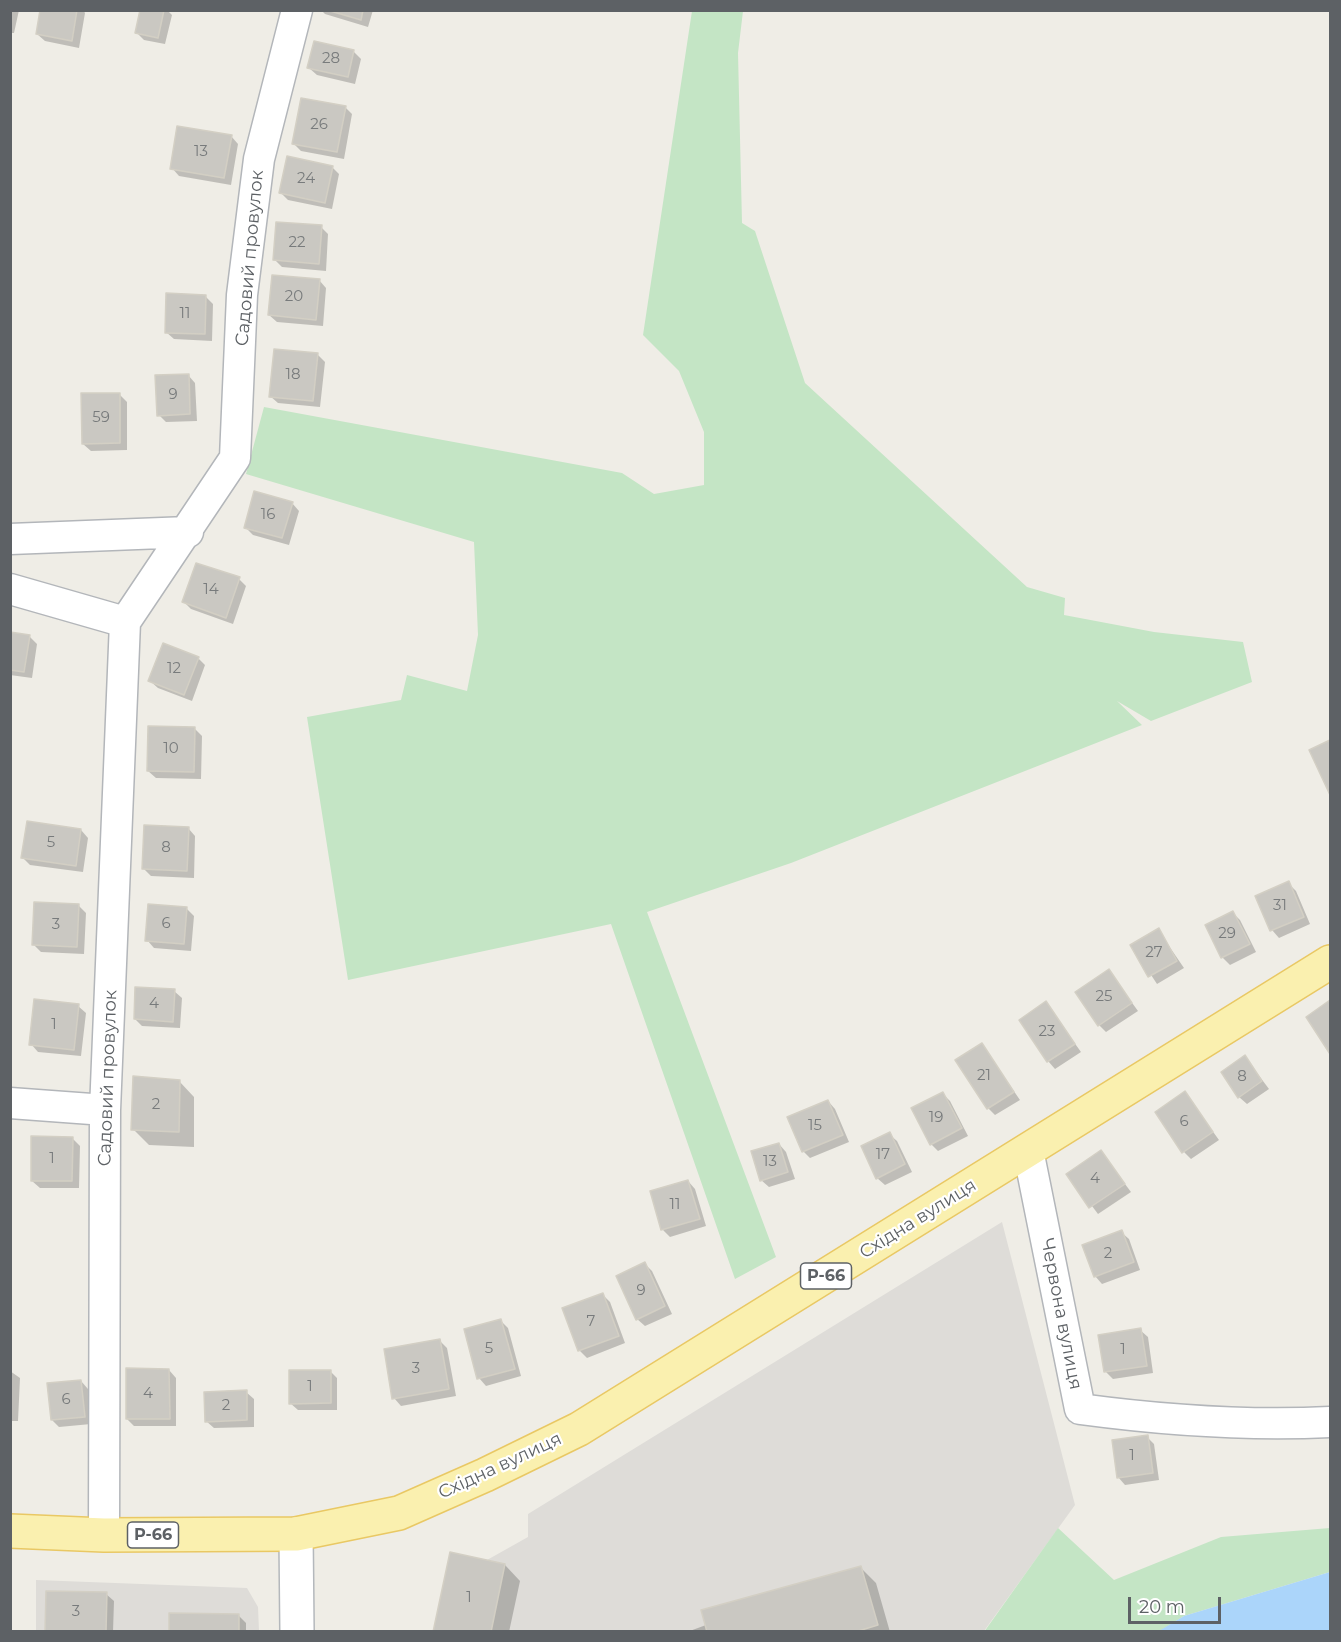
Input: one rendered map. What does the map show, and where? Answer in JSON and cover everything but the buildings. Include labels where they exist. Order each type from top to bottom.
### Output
[{"type":"main road","name":"Східна вулиця","points":[[296,1534],[399,1513],[485,1475],[579,1429],[1330,962]]},
{"type":"main road","name":"Р-66","points":[[10,1531],[104,1535],[296,1534]]},
{"type":"street","name":"Садовий провулок","points":[[104,1535],[105,1110],[125,622],[235,458],[242,295],[259,159],[297,10]]},
{"type":"street","points":[[10,539],[188,531]]},
{"type":"street","points":[[10,589],[125,622]]},
{"type":"street","points":[[10,1103],[105,1110]]},
{"type":"street","name":"Червона вулиця","points":[[1028,1150],[1080,1408],[1120,1414],[1293,1424],[1330,1422]]},
{"type":"street","points":[[296,1534],[297,1632]]},
{"type":"shaded area","points":[[1002,1222],[1075,1505],[984,1631],[433,1632],[450,1552],[487,1560],[528,1537],[528,1514]]},
{"type":"shaded area","points":[[36,1580],[247,1588],[258,1607],[259,1631],[36,1631]]},
{"type":"green space","points":[[692,11],[743,11],[738,53],[742,223],[755,231],[805,383],[1027,587],[1065,598],[1064,615],[1154,632],[1243,642],[1252,682],[1151,721],[1117,701],[1142,725],[791,863],[647,912],[776,1257],[735,1279],[611,924],[348,980],[307,717],[401,700],[407,675],[467,691],[478,635],[474,542],[246,474],[264,407],[622,473],[654,494],[704,485],[704,432],[679,371],[643,335]]},
{"type":"green space","points":[[1058,1528],[1114,1580],[1221,1537],[1330,1528],[1330,1572],[1184,1616],[1160,1631],[984,1632]]},
{"type":"water","points":[[1330,1572],[1330,1631],[1159,1631],[1184,1616]]}]
